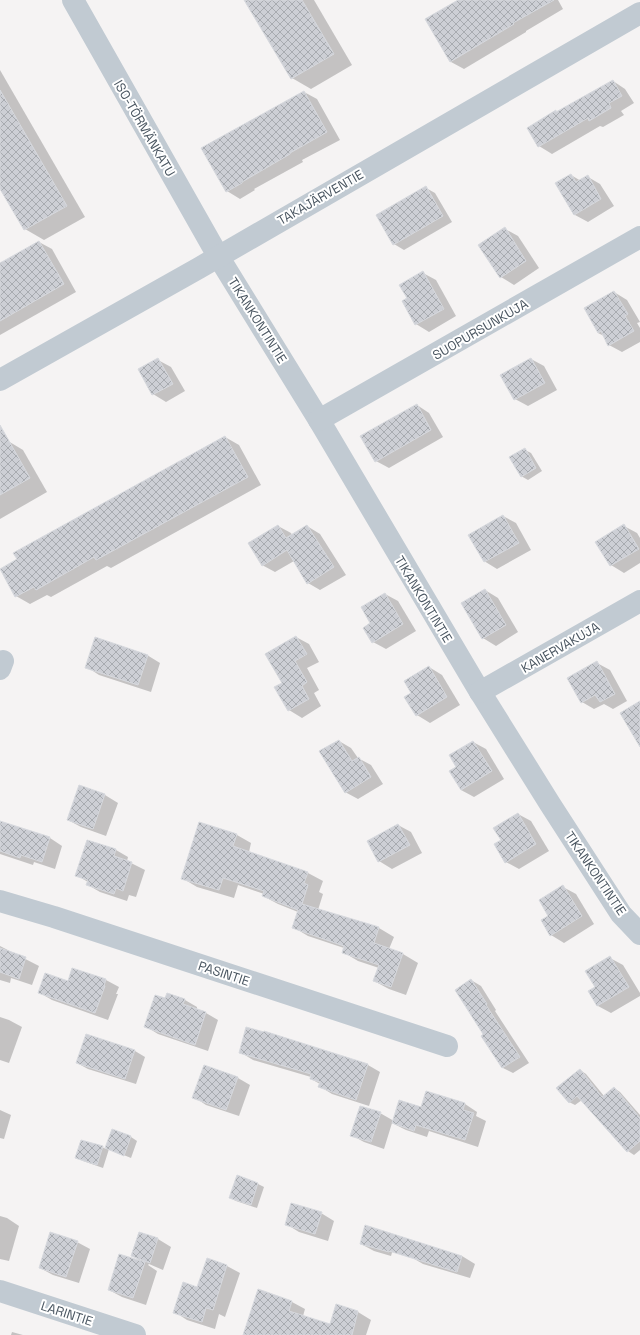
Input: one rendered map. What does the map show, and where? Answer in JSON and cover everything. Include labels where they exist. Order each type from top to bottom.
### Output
[{"type":"street","name":"ISO-TÖRMÄNKATU","points":[[73,0],[218,256]]},
{"type":"street","name":"TAKAJÄRVENTIE","points":[[0,380],[640,13]]},
{"type":"street","name":"SUOPURSUNKUJA","points":[[319,420],[640,237]]},
{"type":"street","name":"TIKANKONTINTIE","points":[[218,256],[319,420],[480,692],[546,798],[622,914],[640,934]]},
{"type":"street","name":"KANERVAKUJA","points":[[480,692],[640,601]]},
{"type":"street","name":"PASINTIE","points":[[0,901],[54,917],[447,1046]]},
{"type":"street","name":"LARINTIE","points":[[0,1291],[135,1335]]},
{"type":"building","points":[[244,0],[302,0],[334,54],[291,79]]},
{"type":"building","points":[[458,0],[554,0],[513,23],[514,24],[450,62],[425,19]]},
{"type":"building","points":[[613,80],[622,96],[609,103],[611,108],[589,121],[588,118],[538,147],[527,128],[556,110],[556,112]]},
{"type":"building","points":[[0,90],[67,206],[24,230],[0,189]]},
{"type":"building","points":[[304,91],[327,132],[226,192],[201,148]]},
{"type":"building","points":[[571,174],[576,182],[588,175],[601,199],[574,215],[555,183]]},
{"type":"building","points":[[426,186],[443,216],[393,245],[376,215]]},
{"type":"building","points":[[505,227],[526,261],[500,278],[478,245]]},
{"type":"building","points":[[39,241],[64,284],[0,321],[0,263]]},
{"type":"building","points":[[423,271],[444,309],[415,325],[402,301],[407,298],[399,285]]},
{"type":"building","points":[[614,291],[628,314],[625,316],[634,331],[608,346],[601,331],[598,333],[584,308]]},
{"type":"building","points":[[158,358],[173,384],[152,395],[138,369]]},
{"type":"building","points":[[531,358],[545,383],[514,400],[500,375]]},
{"type":"building","points":[[417,404],[431,430],[375,462],[360,436]]},
{"type":"building","points":[[0,425],[30,478],[0,495]]},
{"type":"building","points":[[225,436],[248,477],[96,560],[94,557],[36,590],[34,587],[15,597],[0,569],[17,559],[13,553]]},
{"type":"building","points":[[525,448],[536,468],[521,477],[509,457]]},
{"type":"building","points":[[503,515],[519,543],[484,562],[468,535]]},
{"type":"building","points":[[624,524],[639,549],[610,566],[595,542]]},
{"type":"building","points":[[278,525],[286,538],[307,525],[334,567],[307,584],[287,550],[262,566],[248,543]]},
{"type":"building","points":[[485,589],[506,625],[482,639],[461,603]]},
{"type":"building","points":[[385,593],[403,624],[372,643],[363,628],[370,623],[361,607]]},
{"type":"building","points":[[296,636],[307,654],[295,661],[307,682],[302,686],[309,699],[288,711],[274,687],[282,683],[265,654]]},
{"type":"building","points":[[95,637],[148,655],[138,685],[85,668]]},
{"type":"building","points":[[597,661],[615,694],[600,702],[595,695],[581,703],[567,678]]},
{"type":"building","points":[[429,666],[447,697],[416,716],[404,697],[411,693],[404,681]]},
{"type":"building","points":[[640,701],[640,747],[620,713]]},
{"type":"building","points":[[339,740],[352,761],[359,757],[371,777],[345,793],[319,751]]},
{"type":"building","points":[[473,741],[492,771],[461,790],[449,771],[456,767],[449,755]]},
{"type":"building","points":[[79,785],[105,794],[93,829],[67,820]]},
{"type":"building","points":[[518,813],[536,844],[505,863],[494,844],[501,840],[493,828]]},
{"type":"building","points":[[0,821],[50,837],[42,862],[21,855],[20,858],[0,851]]},
{"type":"building","points":[[199,822],[237,834],[233,846],[308,872],[304,883],[308,885],[302,904],[379,927],[374,943],[403,953],[391,987],[373,981],[379,965],[342,953],[344,946],[292,928],[298,910],[262,896],[264,891],[223,878],[219,890],[181,879]]},
{"type":"building","points":[[398,824],[410,845],[378,862],[367,841]]},
{"type":"building","points":[[87,840],[116,849],[114,856],[132,862],[123,891],[116,888],[114,894],[86,885],[88,880],[75,876]]},
{"type":"building","points":[[563,885],[582,916],[550,936],[541,920],[548,916],[539,900]]},
{"type":"building","points":[[0,948],[26,957],[19,979],[0,972]]},
{"type":"building","points":[[610,956],[629,987],[597,1006],[588,991],[595,987],[585,971]]},
{"type":"building","points":[[72,968],[106,979],[105,986],[95,1013],[38,993],[45,973],[68,981]]},
{"type":"building","points":[[471,979],[520,1057],[502,1068],[481,1036],[483,1034],[455,990]]},
{"type":"building","points":[[167,993],[185,999],[183,1004],[206,1012],[195,1045],[144,1027],[155,995],[165,998]]},
{"type":"building","points":[[246,1027],[264,1031],[368,1064],[356,1100],[318,1087],[320,1082],[310,1079],[311,1074],[239,1053]]},
{"type":"building","points":[[86,1034],[135,1050],[125,1079],[76,1063]]},
{"type":"building","points":[[204,1065],[238,1077],[226,1110],[192,1098]]},
{"type":"building","points":[[580,1069],[602,1097],[614,1087],[640,1118],[640,1141],[627,1152],[577,1096],[569,1103],[556,1088]]},
{"type":"building","points":[[426,1091],[465,1103],[463,1110],[474,1113],[465,1140],[416,1125],[414,1131],[392,1123],[399,1100],[421,1107]]},
{"type":"building","points":[[360,1106],[381,1112],[371,1142],[350,1136]]},
{"type":"building","points":[[112,1129],[131,1136],[124,1156],[105,1148]]},
{"type":"building","points":[[81,1140],[103,1146],[97,1165],[75,1158]]},
{"type":"building","points":[[237,1175],[258,1183],[251,1205],[229,1198]]},
{"type":"building","points":[[291,1203],[322,1212],[315,1234],[285,1225]]},
{"type":"building","points":[[365,1225],[462,1256],[457,1272],[389,1251],[360,1244]]},
{"type":"building","points":[[50,1232],[78,1241],[66,1277],[39,1268]]},
{"type":"building","points":[[139,1232],[158,1238],[150,1263],[131,1256]]},
{"type":"building","points":[[119,1254],[145,1262],[133,1298],[108,1290]]},
{"type":"building","points":[[207,1258],[227,1265],[213,1310],[206,1308],[202,1322],[173,1313],[183,1282],[197,1287]]},
{"type":"building","points":[[258,1289],[292,1301],[289,1311],[330,1324],[336,1304],[358,1311],[352,1335],[243,1335]]}]
